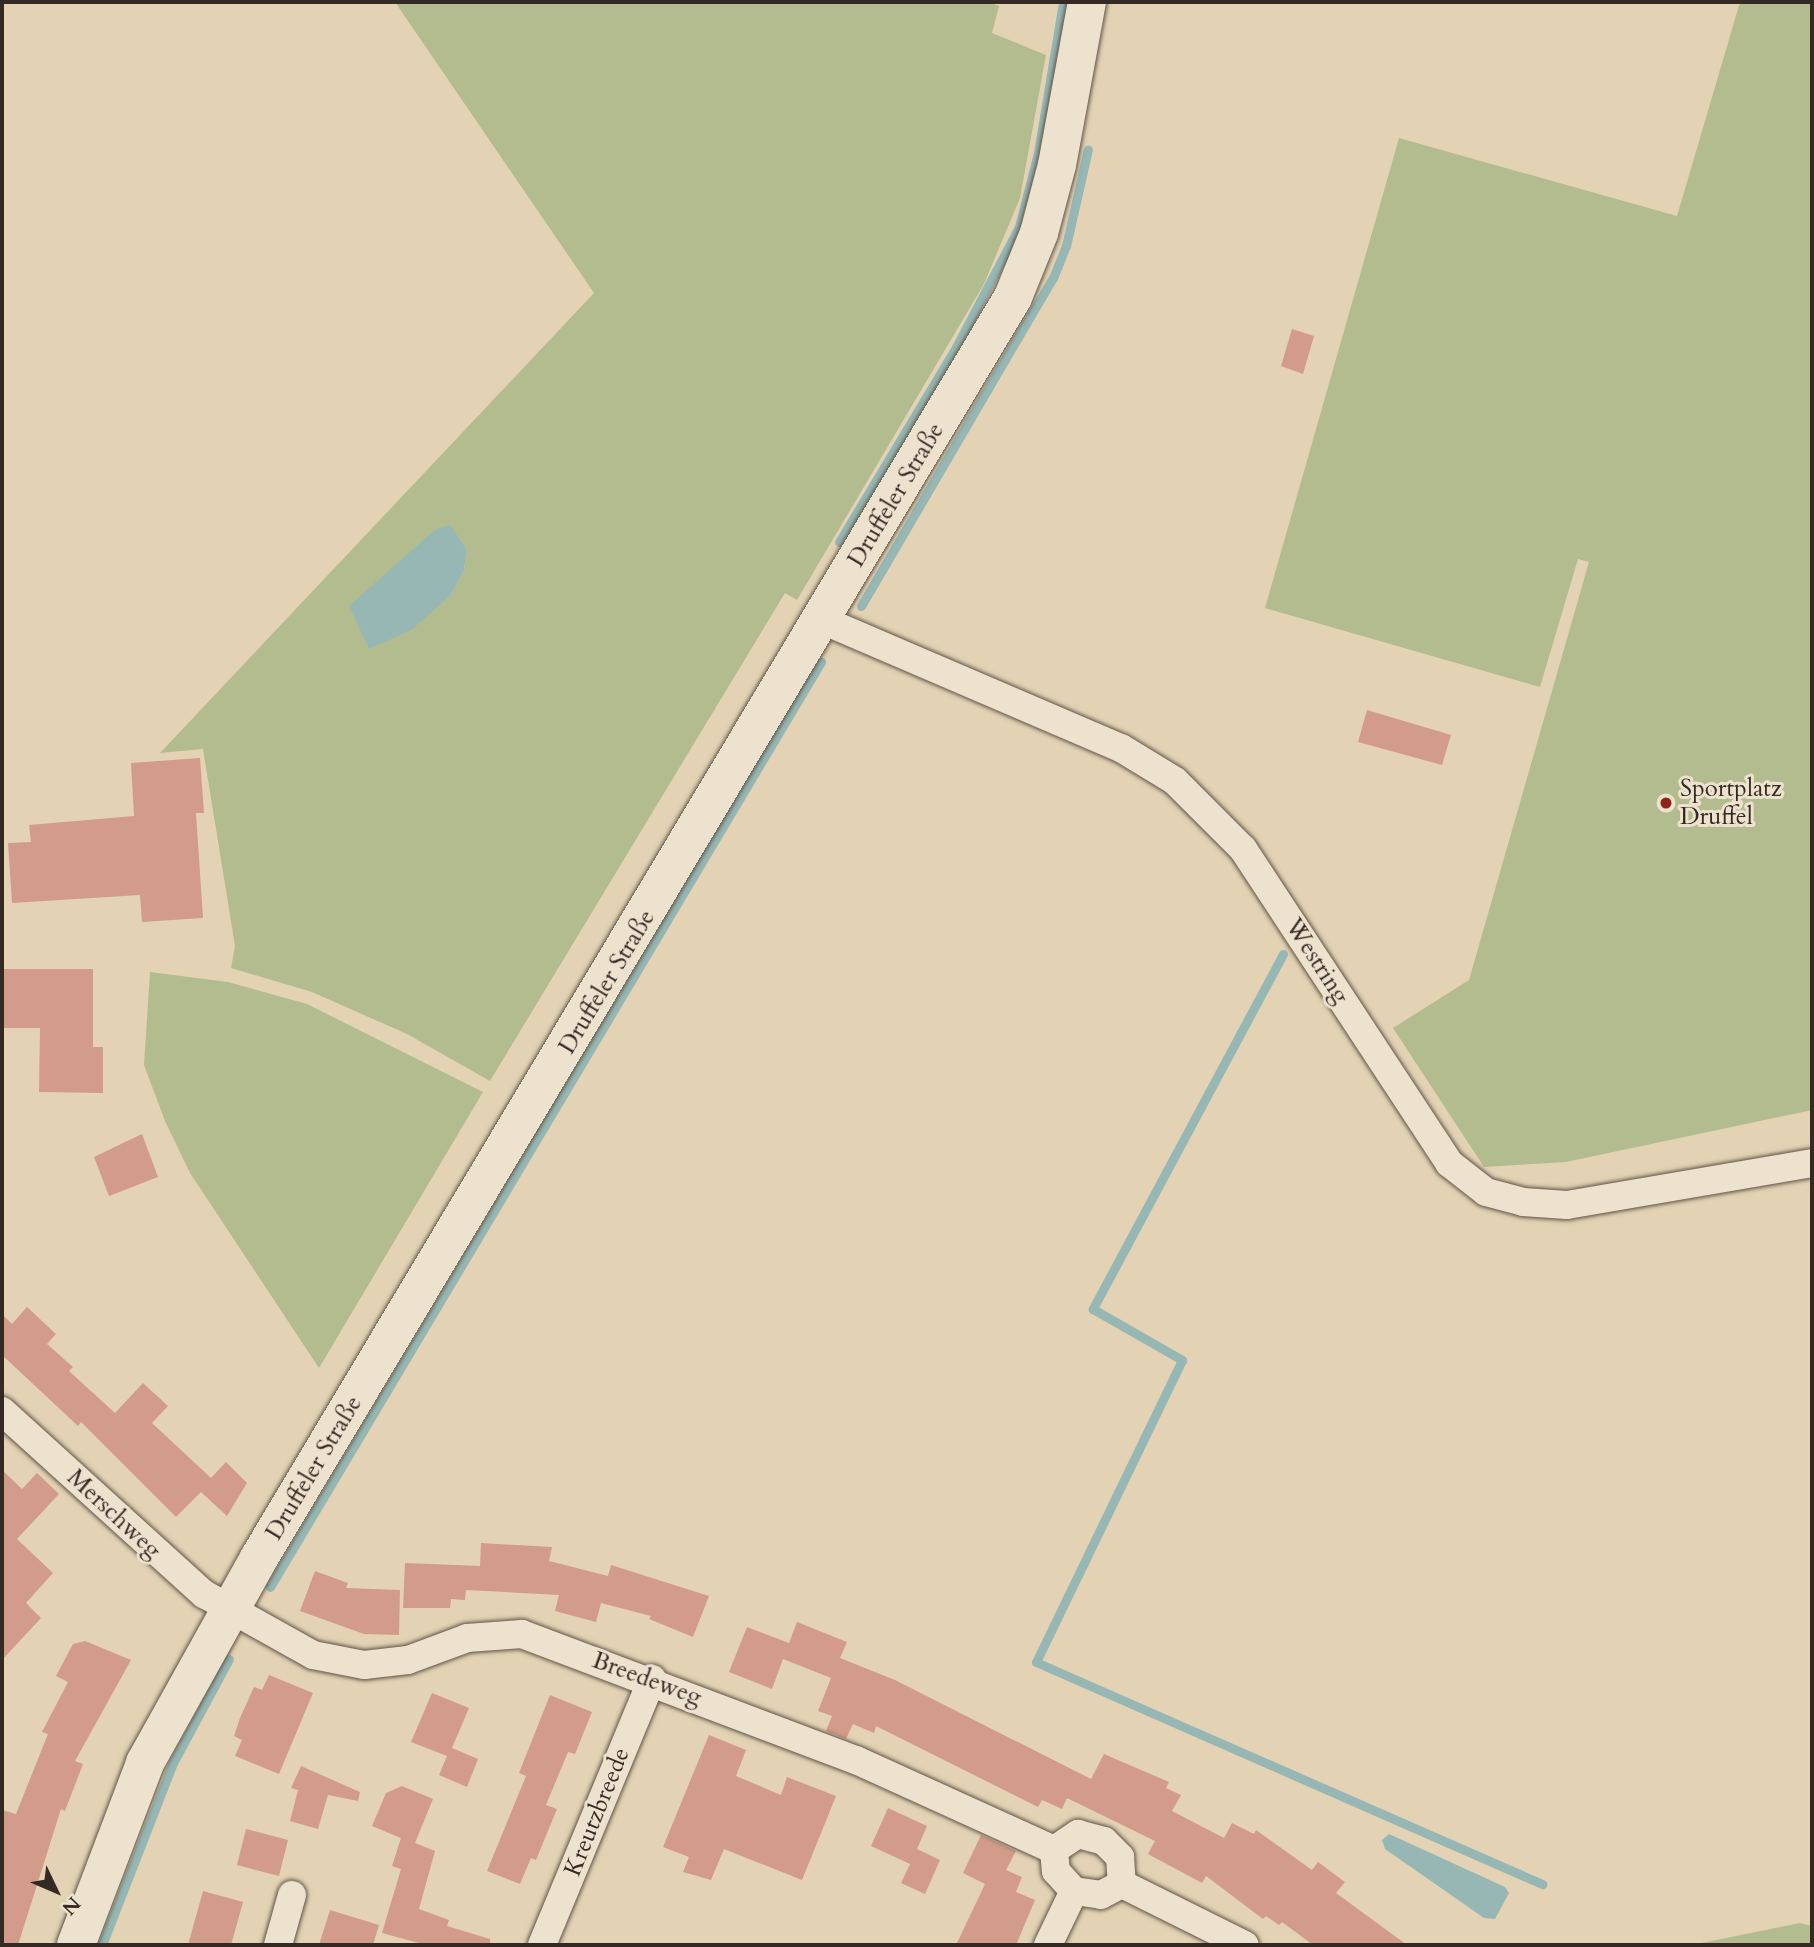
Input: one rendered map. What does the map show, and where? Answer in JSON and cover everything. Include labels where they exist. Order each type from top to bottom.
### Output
[{"type":"street","name":"Druffeler Straße","points":[[76,1945],[145,1763],[294,1498],[1013,297],[1039,233],[1051,187],[1087,2]]},
{"type":"street","name":"Westring","points":[[822,620],[1121,748],[1175,781],[1242,849],[1441,1152],[1486,1192],[1523,1202],[1567,1205],[1812,1163]]},
{"type":"street","name":"Merschweg","points":[[2,1411],[186,1580],[231,1610]]},
{"type":"street","name":"Breedeweg","points":[[231,1610],[313,1655],[364,1665],[408,1660],[467,1638],[522,1634],[652,1679],[856,1760],[1054,1850]]},
{"type":"street","name":"Kreutzbreede","points":[[542,1945],[652,1679]]},
{"type":"street","points":[[1078,1834],[1104,1841],[1120,1857],[1122,1884],[1101,1895],[1074,1891],[1056,1871],[1054,1850],[1078,1834]]},
{"type":"street","points":[[1122,1884],[1245,1945]]},
{"type":"street","points":[[1048,1945],[1074,1891]]},
{"type":"street","points":[[278,1945],[292,1895]]},
{"type":"green space","points":[[395,2],[988,2],[999,6],[992,33],[1046,55],[1020,198],[984,284],[797,600],[785,593],[490,1081],[407,1034],[312,992],[231,968],[235,946],[203,749],[160,753],[594,293]],"holes":[[[436,529],[467,550],[464,570],[451,595],[397,566]]]},
{"type":"green space","points":[[1740,2],[1812,2],[1812,1110],[1566,1162],[1484,1167],[1393,1028],[1469,980],[1589,562],[1578,559],[1540,687],[1265,608],[1399,138],[1677,216]]},
{"type":"green space","points":[[150,972],[228,982],[307,1004],[483,1092],[319,1368],[190,1173],[165,1121],[144,1065]]},
{"type":"green space","points":[[1800,1923],[1812,1926],[1812,1945],[1692,1945]]},
{"type":"water","points":[[450,525],[467,550],[464,570],[451,595],[411,630],[369,649],[349,606],[436,529]]},
{"type":"water","points":[[1389,1834],[1505,1887],[1509,1893],[1495,1919],[1484,1918],[1385,1849],[1382,1840]]},
{"type":"building","points":[[1292,329],[1314,336],[1303,374],[1281,366]]},
{"type":"building","points":[[1367,710],[1451,735],[1442,765],[1358,742]]},
{"type":"building","points":[[200,758],[204,813],[196,813],[203,918],[142,922],[140,895],[12,903],[8,843],[31,842],[29,825],[134,816],[131,763]]},
{"type":"building","points":[[2,969],[93,969],[93,1047],[103,1047],[103,1093],[39,1092],[40,1028],[2,1028]]},
{"type":"building","points":[[142,1134],[158,1177],[109,1196],[94,1157]]},
{"type":"building","points":[[27,1307],[56,1334],[47,1344],[73,1367],[69,1371],[115,1413],[143,1383],[168,1406],[152,1423],[211,1478],[226,1462],[247,1483],[227,1516],[201,1492],[176,1517],[81,1422],[78,1426],[2,1355],[2,1314],[12,1324]]},
{"type":"building","points":[[2,1470],[22,1489],[37,1473],[59,1494],[17,1539],[53,1573],[26,1603],[41,1618],[2,1660]]},
{"type":"building","points":[[481,1543],[552,1547],[549,1561],[608,1576],[611,1565],[709,1596],[693,1637],[649,1619],[651,1616],[601,1603],[596,1622],[555,1611],[559,1595],[466,1590],[465,1600],[451,1599],[450,1608],[403,1608],[405,1563],[480,1566]]},
{"type":"building","points":[[315,1571],[348,1583],[346,1588],[400,1590],[399,1635],[364,1634],[300,1611]]},
{"type":"building","points":[[797,1622],[847,1642],[840,1658],[895,1680],[1091,1779],[1104,1754],[1169,1782],[1166,1788],[1181,1795],[1172,1811],[1224,1838],[1232,1823],[1254,1834],[1256,1830],[1312,1870],[1318,1862],[1345,1882],[1336,1893],[1407,1945],[1313,1945],[1282,1922],[1279,1925],[1266,1916],[1263,1919],[1206,1876],[1202,1883],[1148,1854],[1155,1841],[1067,1798],[1062,1809],[1042,1800],[1038,1807],[876,1726],[874,1733],[853,1724],[846,1739],[826,1731],[832,1716],[818,1711],[831,1678],[783,1659],[772,1689],[729,1672],[747,1627],[789,1643]]},
{"type":"building","points":[[85,1641],[131,1660],[75,1761],[83,1764],[65,1811],[61,1809],[18,1945],[2,1945],[2,1810],[16,1814],[48,1734],[42,1732],[68,1682],[56,1676],[73,1644]]},
{"type":"building","points":[[269,1675],[313,1693],[279,1774],[235,1756],[242,1740],[234,1736],[240,1718],[254,1687],[262,1690]]},
{"type":"building","points":[[432,1693],[469,1708],[452,1748],[478,1759],[467,1787],[439,1775],[447,1756],[411,1742]]},
{"type":"building","points":[[550,1695],[592,1712],[575,1754],[568,1752],[546,1805],[557,1809],[536,1860],[531,1858],[520,1884],[487,1871],[526,1776],[519,1773]]},
{"type":"building","points":[[709,1735],[746,1750],[736,1776],[781,1795],[787,1777],[836,1796],[802,1880],[724,1849],[711,1880],[683,1872],[689,1857],[663,1847]]},
{"type":"building","points":[[301,1766],[360,1792],[358,1801],[328,1795],[318,1829],[290,1821],[298,1790],[291,1788]]},
{"type":"building","points":[[402,1786],[433,1799],[415,1843],[435,1851],[419,1909],[449,1920],[447,1926],[490,1939],[490,1945],[426,1945],[382,1933],[401,1869],[392,1866],[401,1838],[372,1826],[386,1793]]},
{"type":"building","points":[[888,1808],[927,1826],[917,1849],[940,1860],[925,1894],[901,1883],[910,1864],[871,1846]]},
{"type":"building","points":[[246,1829],[288,1840],[279,1876],[237,1865]]},
{"type":"building","points":[[981,1835],[1016,1851],[1006,1870],[1022,1877],[1016,1892],[1035,1900],[1016,1945],[956,1945],[985,1884],[963,1873]]},
{"type":"building","points":[[203,1891],[243,1902],[231,1945],[188,1945]]},
{"type":"building","points":[[330,1910],[379,1925],[373,1945],[319,1945]]},
{"type":"waterway","points":[[839,542],[956,347],[1019,227],[1038,153],[1063,2]]},
{"type":"waterway","points":[[861,606],[1053,278],[1066,246],[1088,149]]},
{"type":"waterway","points":[[270,1587],[821,662]]},
{"type":"waterway","points":[[1283,954],[1093,1309],[1182,1360],[1036,1662],[1542,1884]]},
{"type":"waterway","points":[[102,1945],[173,1763],[229,1659]]},
{"type":"place","name":"Sportplatz Druffel","points":[[1666,803]]}]
